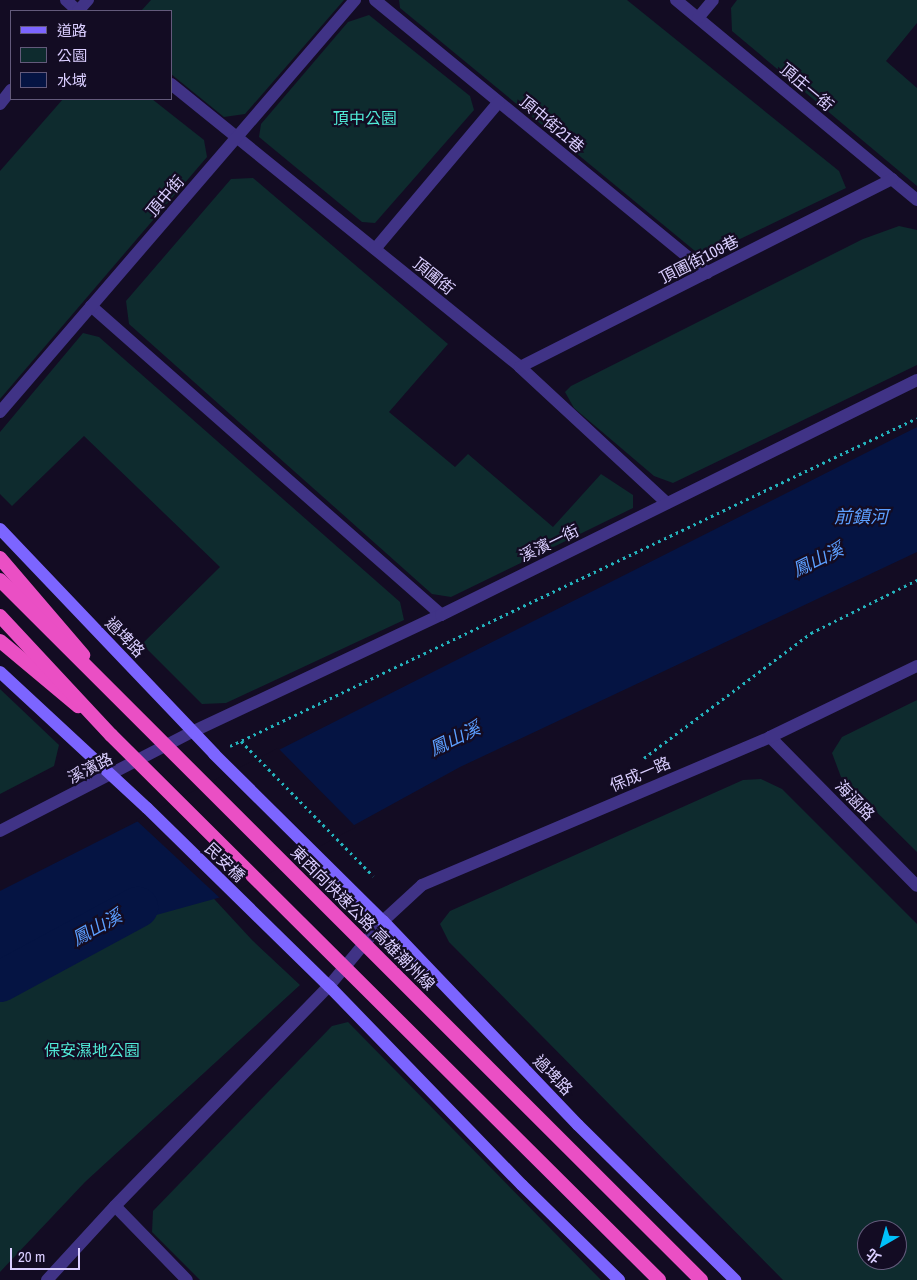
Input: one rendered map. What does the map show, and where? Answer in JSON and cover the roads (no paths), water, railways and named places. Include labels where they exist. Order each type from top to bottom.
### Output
[{"type":"highway","points":[[0,558],[135,716]]},
{"type":"highway","name":"東西向快速公路 高雄潮州線","points":[[0,580],[701,1280]]},
{"type":"highway","points":[[0,616],[111,735],[659,1280]]},
{"type":"highway","points":[[0,641],[111,735]]},
{"type":"main road","name":"過埤路","points":[[0,529],[214,754],[382,921],[578,1124],[735,1280]]},
{"type":"main road","points":[[0,672],[111,776]]},
{"type":"main road","name":"民安橋","points":[[111,776],[147,808],[329,986]]},
{"type":"main road","points":[[329,986],[522,1185],[619,1280]]},
{"type":"street","points":[[66,0],[77,10]]},
{"type":"street","points":[[79,10],[88,0]]},
{"type":"street","name":"頂中街","points":[[0,412],[355,0]]},
{"type":"street","name":"頂中街21巷","points":[[376,0],[707,273]]},
{"type":"street","name":"頂庄一街","points":[[676,0],[917,200]]},
{"type":"street","points":[[698,18],[713,0]]},
{"type":"street","name":"頂圃街","points":[[172,85],[238,136],[520,367],[667,502]]},
{"type":"street","points":[[0,104],[10,91]]},
{"type":"street","points":[[375,248],[499,102]]},
{"type":"street","name":"頂圃街109巷","points":[[520,367],[892,179]]},
{"type":"street","points":[[92,306],[441,615]]},
{"type":"street","name":"溪濱一街","points":[[194,731],[441,615],[917,380]]},
{"type":"street","name":"保成一路","points":[[47,1280],[115,1206],[329,986],[382,921],[422,885],[770,737],[917,666]]},
{"type":"street","name":"溪濱路","points":[[0,831],[111,776],[194,731]]},
{"type":"street","name":"海涵路","points":[[770,737],[917,886]]},
{"type":"street","points":[[115,1206],[187,1280]]},
{"type":"water","name":"前鎮河","points":[[917,427],[917,552],[460,767],[225,896],[84,935],[0,991],[0,891]]},
{"type":"waterway","name":"鳳山溪","points":[[0,981],[137,907]]},
{"type":"park label","name":"頂中公園","points":[[365,118]]},
{"type":"park label","name":"保安濕地公園","points":[[92,1050]]}]
